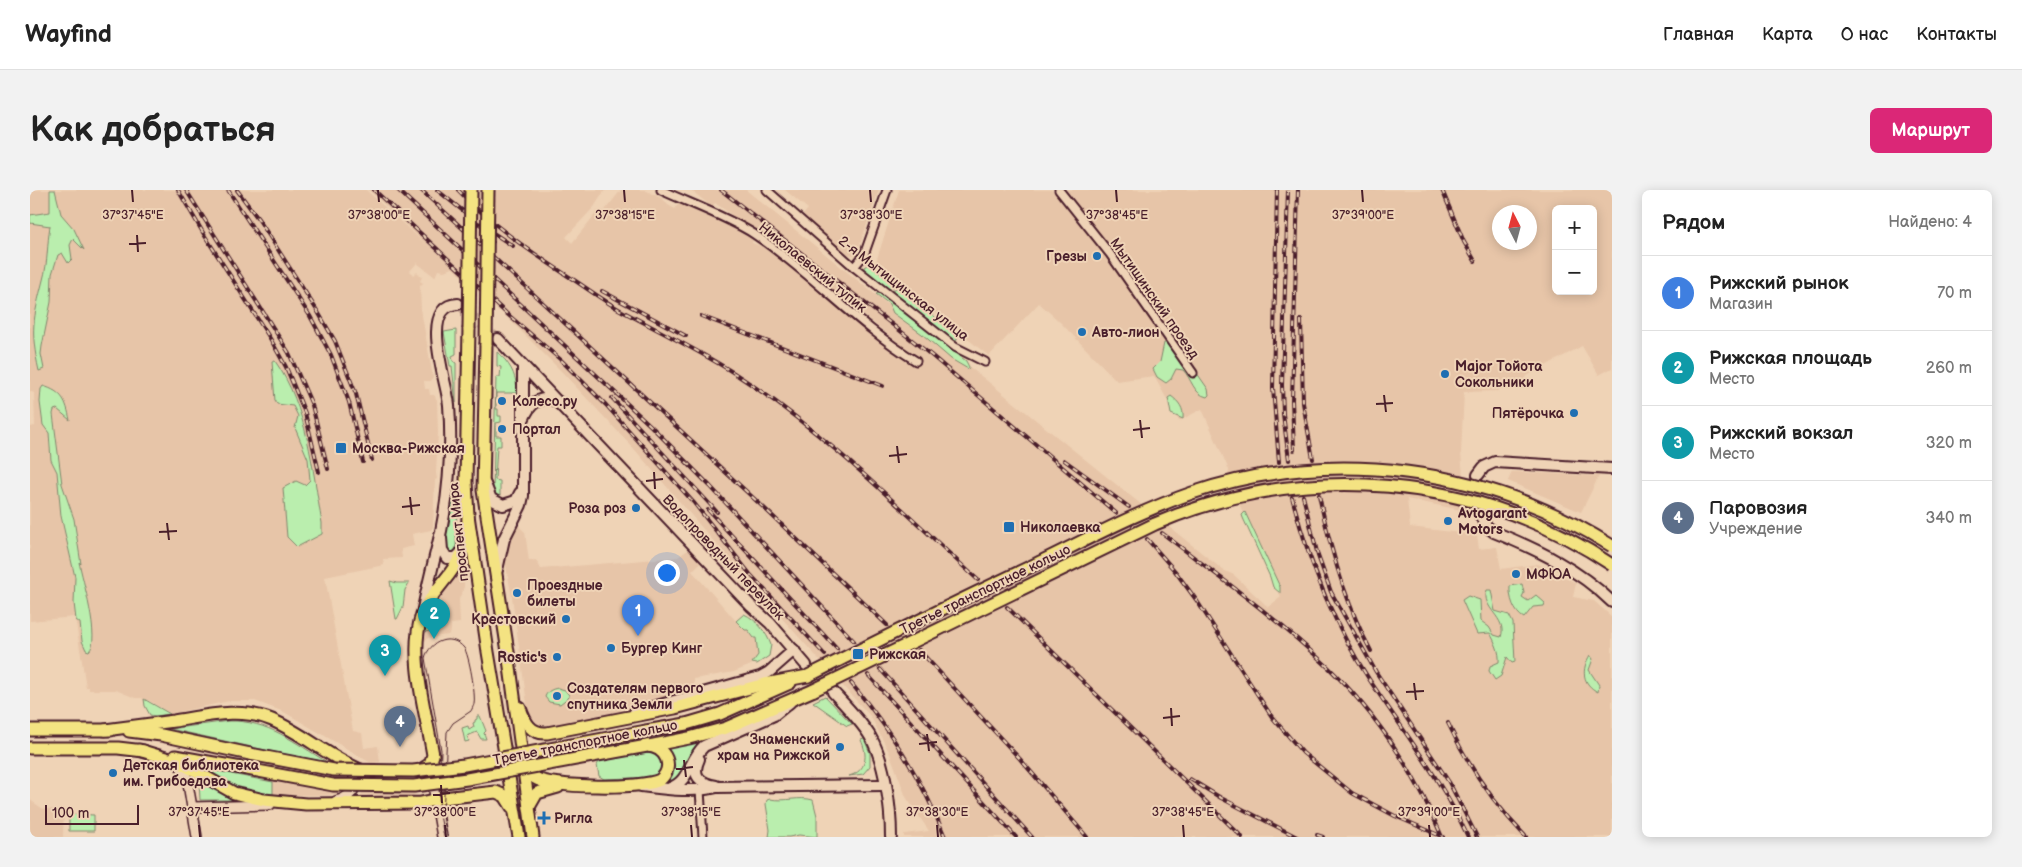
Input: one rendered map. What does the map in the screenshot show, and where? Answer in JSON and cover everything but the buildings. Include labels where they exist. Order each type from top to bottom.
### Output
[{"type":"main road","name":"проспект Мира","points":[[471,190],[466,482],[468,515],[488,652],[520,837]]},
{"type":"main road","points":[[488,190],[483,474],[485,513],[498,587],[533,837]]},
{"type":"main road","points":[[458,304],[452,304],[444,309],[438,318],[436,329],[448,397],[450,433],[441,532],[442,550],[447,558],[456,558],[464,547]]},
{"type":"main road","name":"Водопроводный переулок","points":[[498,339],[751,606],[770,623],[794,650],[807,670]]},
{"type":"main road","points":[[498,587],[499,556],[504,538],[521,505],[523,480],[523,366]]},
{"type":"main road","points":[[523,419],[537,401],[546,398],[558,402]]},
{"type":"main road","points":[[1478,475],[1484,467],[1495,462],[1612,469]]},
{"type":"main road","name":"Третье транспортное кольцо","points":[[105,730],[161,735],[334,770],[413,771],[464,765],[686,724],[720,714],[807,670],[1148,510],[1208,488],[1264,475],[1300,470],[1355,468],[1394,470],[1435,476],[1487,488],[1535,506],[1576,525],[1612,546]]},
{"type":"main road","points":[[483,474],[486,489],[491,500],[503,505],[513,503],[519,498],[523,480]]},
{"type":"main road","name":"Третье транспортное кольцо","points":[[139,750],[333,785],[378,787],[414,786],[467,780],[689,738],[726,728],[791,701],[1155,524],[1212,503],[1275,489],[1330,484],[1373,484],[1411,488],[1456,497],[1529,520],[1569,539],[1612,565]]},
{"type":"main road","points":[[1479,513],[1486,526],[1494,532],[1556,560],[1586,579],[1612,602]]},
{"type":"main road","points":[[422,614],[430,597],[459,560],[464,547],[468,515]]},
{"type":"main road","points":[[30,730],[105,730],[212,715],[252,714],[279,723],[345,762],[366,772],[417,771],[430,764],[433,755],[417,663],[417,636],[434,555],[441,532]]},
{"type":"main road","points":[[615,720],[648,708],[760,677],[769,672],[794,650]]},
{"type":"main road","points":[[514,695],[530,729],[538,733],[552,732],[681,706],[765,684],[807,670]]},
{"type":"main road","points":[[833,692],[860,721],[871,737],[877,752],[884,784],[891,837]]},
{"type":"main road","points":[[664,789],[677,786],[696,755],[704,746],[774,715],[791,701]]},
{"type":"main road","points":[[717,787],[699,780],[696,775],[696,767],[706,749],[726,737]]},
{"type":"main road","points":[[635,785],[656,782],[666,774],[668,763],[665,754],[656,747],[647,746]]},
{"type":"main road","points":[[30,748],[118,748],[139,750],[182,764],[225,789],[243,796],[264,800],[306,804],[421,803],[496,792],[505,796],[515,813]]},
{"type":"main road","points":[[521,748],[535,778],[544,782],[566,785],[635,785],[664,789],[700,790],[717,787],[884,784]]},
{"type":"main road","points":[[529,807],[532,798],[540,791],[566,785]]},
{"type":"street","name":"Николаевский тупик","points":[[661,190],[753,233],[791,262],[848,312],[898,350],[916,361]]},
{"type":"street","name":"2-я Мытищинская улица","points":[[767,190],[854,267],[955,347],[984,362]]},
{"type":"street","points":[[854,267],[864,254],[887,190]]},
{"type":"street","name":"Мытищинский проезд","points":[[1059,190],[1110,254],[1193,374]]},
{"type":"street","points":[[433,755],[436,800],[442,837]]},
{"type":"street","points":[[168,758],[181,766],[186,774],[197,837]]},
{"type":"street","points":[[326,804],[346,798],[354,790],[354,776],[345,762]]},
{"type":"street","points":[[700,790],[703,837]]},
{"type":"street","points":[[193,807],[306,804]]},
{"type":"shaded area","points":[[30,190],[366,190],[432,250],[369,190],[605,190],[594,207],[566,237],[572,243],[598,211],[602,214],[621,190],[645,190],[663,199],[675,209],[679,203],[736,227],[753,240],[752,243],[772,250],[795,269],[809,284],[913,364],[918,358],[860,312],[755,231],[715,203],[712,207],[692,191],[746,190],[1223,570],[1234,575],[1268,607],[1281,597],[1228,479],[1229,470],[1202,409],[1179,421],[1154,376],[1117,381],[1039,303],[989,356],[875,265],[899,190],[1052,190],[1107,255],[1183,368],[1190,362],[1155,309],[1096,228],[1064,190],[1612,190],[1612,368],[1599,375],[1582,346],[1525,377],[1525,382],[1522,384],[1499,389],[1499,391],[1464,392],[1461,453],[1466,511],[1407,499],[1410,527],[1477,535],[1479,549],[1497,547],[1501,569],[1538,564],[1576,583],[1573,597],[1594,601],[1612,617],[1612,837],[904,837],[904,834],[929,831],[906,797],[890,754],[871,717],[741,573],[636,451],[563,373],[501,311],[498,311],[453,268],[444,271],[438,270],[435,277],[417,263],[410,271],[414,275],[417,272],[422,277],[420,281],[423,283],[420,286],[421,310],[433,378],[431,381],[424,381],[425,389],[429,389],[430,395],[434,395],[437,400],[437,479],[435,480],[433,527],[431,530],[412,534],[414,546],[401,549],[402,558],[383,559],[384,565],[325,577],[353,731],[362,733],[364,748],[378,746],[380,762],[371,763],[284,712],[255,701],[229,701],[170,714],[150,701],[141,698],[135,698],[116,690],[89,690],[89,687],[86,687],[75,617],[30,621],[30,427],[35,426],[34,393],[30,391]]},
{"type":"shaded area","points":[[785,190],[879,190],[857,253],[853,255],[846,254],[803,215],[808,209]]},
{"type":"shaded area","points":[[1512,472],[1599,476],[1581,512],[1508,481]]},
{"type":"shaded area","points":[[519,526],[525,532],[529,561],[536,560],[541,569],[678,557],[689,549],[701,562],[692,571],[744,630],[748,630],[756,638],[759,650],[756,659],[751,665],[734,672],[694,679],[694,690],[622,711],[565,723],[565,726],[544,729],[536,727],[529,718],[512,597],[504,556],[504,550],[514,528]]},
{"type":"shaded area","points":[[457,575],[464,579],[464,587],[459,599],[460,623],[451,624],[451,631],[448,635],[428,638],[422,644],[432,602]]},
{"type":"shaded area","points":[[279,753],[327,762],[338,768],[348,781],[345,793],[273,795],[273,782]]},
{"type":"shaded area","points":[[362,778],[372,780],[417,779],[417,792],[413,796],[360,798],[363,789]]},
{"type":"shaded area","points":[[30,800],[43,809],[64,809],[63,837],[30,837]]},
{"type":"green space","points":[[50,190],[55,190],[61,214],[74,229],[84,250],[73,239],[70,245],[72,259],[68,263],[62,253],[58,255],[52,274],[51,302],[41,354],[44,369],[39,371],[34,345],[34,325],[46,266],[50,226],[30,223],[30,215],[50,212]]},
{"type":"green space","points":[[869,264],[896,286],[888,289],[864,271],[864,267]]},
{"type":"green space","points":[[899,287],[957,335],[957,340],[954,342],[891,293],[892,290]]},
{"type":"green space","points":[[880,293],[966,361],[968,369],[951,359],[922,334],[893,313],[889,304],[876,294]]},
{"type":"green space","points":[[456,330],[456,354],[452,356],[453,361],[456,363],[456,403],[452,366],[450,366],[444,332]]},
{"type":"green space","points":[[1164,343],[1167,343],[1183,366],[1186,368],[1192,366],[1208,389],[1209,395],[1207,397],[1196,390],[1183,370],[1176,369],[1171,379],[1166,383],[1157,377],[1153,369],[1160,362]]},
{"type":"green space","points":[[497,352],[511,369],[517,390],[519,390],[518,408],[517,393],[496,393],[496,409],[498,409],[498,416],[501,416],[501,422],[496,423],[496,436],[501,436],[501,446],[497,446],[495,480],[500,481],[500,497],[495,497],[493,490],[496,377],[500,377],[501,367],[497,366]]},
{"type":"green space","points":[[275,361],[295,398],[302,418],[322,523],[322,534],[297,547],[287,537],[283,488],[296,481],[305,485],[310,480],[308,459],[295,428],[298,416],[293,406],[277,404],[275,401],[272,362]]},
{"type":"green space","points":[[43,386],[59,394],[65,402],[70,420],[57,409],[54,410],[62,484],[74,519],[81,564],[79,562],[92,623],[92,645],[89,651],[86,650],[82,641],[80,623],[76,620],[74,603],[75,577],[61,516],[57,472],[51,460],[49,433],[43,425],[40,402]]},
{"type":"green space","points":[[1171,396],[1180,406],[1183,412],[1183,419],[1171,414],[1168,398]]},
{"type":"green space","points":[[451,485],[457,485],[456,547],[455,552],[451,555],[445,548]]},
{"type":"green space","points":[[1245,512],[1280,587],[1280,593],[1273,587],[1243,518],[1242,515]]},
{"type":"green space","points":[[390,581],[409,583],[405,590],[403,607],[397,619],[396,619]]},
{"type":"green space","points":[[1522,584],[1524,593],[1522,597],[1528,601],[1536,595],[1545,603],[1544,606],[1533,607],[1524,618],[1515,609],[1511,600],[1510,590],[1510,586]]},
{"type":"green space","points":[[1487,590],[1491,590],[1495,611],[1509,615],[1513,623],[1515,662],[1512,663],[1507,657],[1501,676],[1495,680],[1489,671],[1490,666],[1499,662],[1495,643],[1490,633],[1477,634],[1462,600],[1468,596],[1480,600],[1481,621],[1489,627],[1494,635],[1501,637],[1501,624],[1487,602]]},
{"type":"green space","points":[[435,613],[439,629],[425,632],[428,617]]},
{"type":"green space","points":[[744,614],[753,619],[760,627],[771,645],[769,656],[757,664],[752,663],[758,655],[756,638],[736,621]]},
{"type":"green space","points":[[1590,655],[1593,659],[1589,670],[1599,685],[1598,692],[1586,681],[1584,671]]},
{"type":"green space","points":[[558,688],[565,690],[569,697],[560,704],[549,702],[545,697],[546,695]]},
{"type":"green space","points":[[825,696],[852,724],[847,726],[813,702]]},
{"type":"green space","points":[[144,699],[170,714],[150,715],[145,706]]},
{"type":"green space","points":[[477,716],[480,716],[486,731],[484,733],[486,739],[481,739],[477,732],[467,736],[469,741],[465,742],[462,728],[468,726],[469,730],[474,727],[473,723]]},
{"type":"green space","points":[[229,721],[256,724],[281,734],[327,762],[170,729]]},
{"type":"green space","points":[[864,739],[870,753],[870,766],[863,774],[849,776],[855,774],[863,766],[865,751],[861,740]]},
{"type":"green space","points":[[696,743],[697,746],[681,778],[669,783],[672,765],[666,748]]},
{"type":"green space","points":[[652,750],[662,760],[662,769],[656,777],[604,779],[599,776],[597,765],[599,762]]},
{"type":"green space","points":[[196,765],[273,782],[273,795],[241,789]]},
{"type":"green space","points":[[199,780],[241,800],[200,800]]},
{"type":"green space","points":[[767,800],[813,800],[817,816],[817,837],[799,835],[769,837],[770,830],[766,804]]},
{"type":"green space","points":[[69,814],[94,815],[94,831],[69,831]]},
{"type":"tunnel","points":[[458,304],[498,339]]},
{"type":"tunnel","points":[[1478,475],[1479,512]]},
{"type":"tram line","points":[[444,837],[439,809],[441,750],[425,658],[431,647],[447,640],[459,643],[464,648],[472,675],[474,692],[474,705],[471,711],[453,723],[447,732],[443,816],[447,837]]},
{"type":"railway","points":[[178,190],[286,367],[305,413],[319,472]]},
{"type":"railway","points":[[186,190],[289,353],[312,405],[328,469]]},
{"type":"railway","points":[[228,190],[310,316],[331,355],[349,402],[363,462]]},
{"type":"railway","points":[[237,190],[259,220],[335,341],[356,394],[372,460]]},
{"type":"railway","points":[[374,190],[506,313],[561,360],[606,405],[694,503],[750,574],[825,655]]},
{"type":"railway","points":[[398,190],[651,426],[710,486],[854,641]]},
{"type":"railway","points":[[421,190],[762,506],[887,625]]},
{"type":"railway","points":[[437,190],[478,223],[513,246]]},
{"type":"railway","points":[[458,190],[484,215],[512,237],[596,295],[734,373],[767,396],[860,471],[978,580]]},
{"type":"railway","points":[[721,190],[931,355],[1116,513]]},
{"type":"railway","points":[[1277,190],[1273,388],[1279,462]]},
{"type":"railway","points":[[1288,190],[1282,385],[1283,414],[1289,460]]},
{"type":"railway","points":[[1294,450],[1292,400],[1298,190]]},
{"type":"railway","points":[[1442,190],[1464,242],[1475,261]]},
{"type":"railway","points":[[602,291],[686,336]]},
{"type":"railway","points":[[701,316],[883,386]]},
{"type":"railway","points":[[1301,320],[1303,403],[1313,459]]},
{"type":"railway","points":[[612,398],[717,512]]},
{"type":"railway","points":[[1064,460],[1129,507]]},
{"type":"railway","points":[[1319,495],[1339,575],[1353,614],[1371,651]]},
{"type":"railway","points":[[1303,496],[1318,556],[1331,592],[1376,672],[1449,782],[1477,837]]},
{"type":"railway","points":[[1292,497],[1314,569],[1344,636],[1369,679],[1422,756],[1458,816],[1468,837]]},
{"type":"railway","points":[[708,510],[837,649]]},
{"type":"railway","points":[[1162,533],[1288,631],[1346,686],[1394,746],[1420,791],[1442,837]]},
{"type":"railway","points":[[1147,539],[1175,571],[1197,601],[1272,717],[1303,753],[1352,793],[1395,816],[1443,837]]},
{"type":"railway","points":[[1007,607],[1242,837]]},
{"type":"railway","points":[[919,650],[1020,759],[1087,837]]},
{"type":"railway","points":[[880,669],[1032,837]]},
{"type":"railway","points":[[868,675],[1016,837]]},
{"type":"railway","points":[[851,683],[879,719],[904,756],[927,796],[945,837]]},
{"type":"railway","points":[[1448,723],[1482,783],[1526,837]]},
{"type":"railway","points":[[1190,779],[1221,798],[1297,837]]},
{"type":"railway","points":[[1317,835],[1323,837]]},
{"type":"place","name":"Грезы","points":[[1097,256]]},
{"type":"place","name":"Авто-лион","points":[[1082,332]]},
{"type":"place","name":"Major Тойота Сокольники","points":[[1445,374]]},
{"type":"place","name":"Колесо.ру","points":[[502,401]]},
{"type":"place","name":"Пятёрочка","points":[[1574,413]]},
{"type":"place","name":"Портал","points":[[502,429]]},
{"type":"place","name":"Москва-Рижская","points":[[341,448]]},
{"type":"place","name":"Роза роз","points":[[636,508]]},
{"type":"place","name":"Avtogarant Motors","points":[[1448,521]]},
{"type":"place","name":"Николаевка","points":[[1009,527]]},
{"type":"place","name":"МФЮА","points":[[1516,574]]},
{"type":"place","name":"Проездные билеты","points":[[517,593]]},
{"type":"place","name":"Крестовский","points":[[566,619]]},
{"type":"place","name":"Рижский рынок","points":[[638,636]]},
{"type":"place","name":"Рижская площадь","points":[[434,639]]},
{"type":"place","name":"Бургер Кинг","points":[[611,648]]},
{"type":"place","name":"Рижская","points":[[858,654]]},
{"type":"place","name":"Rostic's","points":[[557,657]]},
{"type":"place","name":"Рижский вокзал","points":[[385,676]]},
{"type":"place","name":"Создателям первого спутника Земли","points":[[557,696]]},
{"type":"place","name":"Паровозия","points":[[400,747]]},
{"type":"place","name":"Знаменский храм на Рижской","points":[[840,747]]},
{"type":"place","name":"Детская библиотека им. Грибоедова","points":[[113,773]]},
{"type":"place","name":"Ригла","points":[[544,818]]}]
